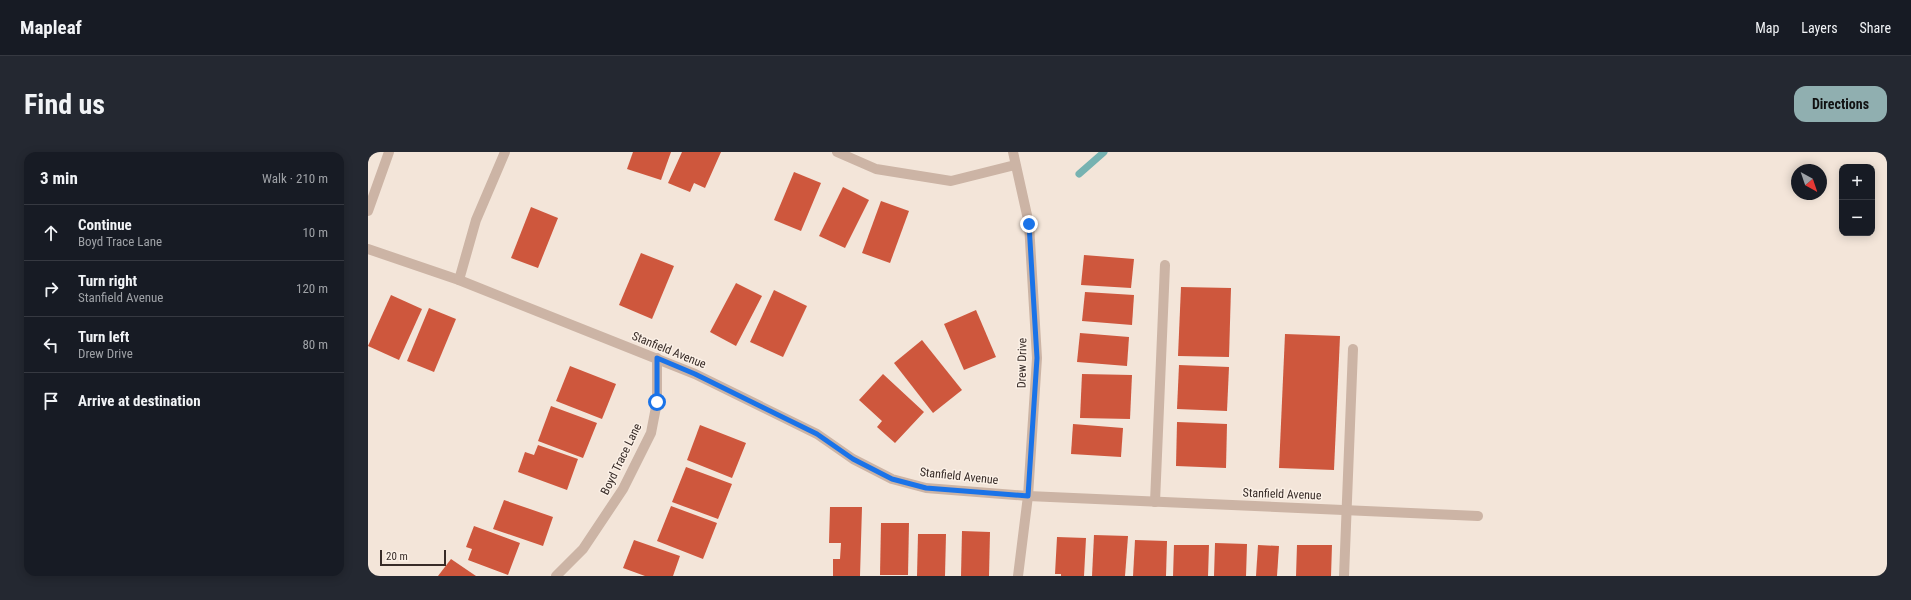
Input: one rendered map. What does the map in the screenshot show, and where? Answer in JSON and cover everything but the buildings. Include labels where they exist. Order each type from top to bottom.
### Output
[{"type":"street","points":[[368,211],[390,152]]},
{"type":"street","points":[[459,280],[476,220],[505,152]]},
{"type":"street","points":[[837,152],[876,169],[951,181],[1015,165]]},
{"type":"street","name":"Drew Drive","points":[[1013,152],[1029,224],[1037,358],[1028,496],[1018,576]]},
{"type":"street","name":"Stanfield Avenue","points":[[368,249],[459,280],[695,374],[817,434],[853,459],[892,479],[926,488],[1028,496],[1478,516]]},
{"type":"street","points":[[1155,502],[1165,265]]},
{"type":"street","points":[[1344,576],[1354,349]]},
{"type":"street","name":"Boyd Trace Lane","points":[[556,576],[583,549],[623,489],[651,433],[657,402],[657,358]]},
{"type":"waterway","points":[[1079,174],[1104,152]]},
{"type":"route","points":[[657,402],[657,358],[695,374],[817,434],[853,459],[892,479],[926,488],[1028,496],[1037,358],[1029,224]]}]
